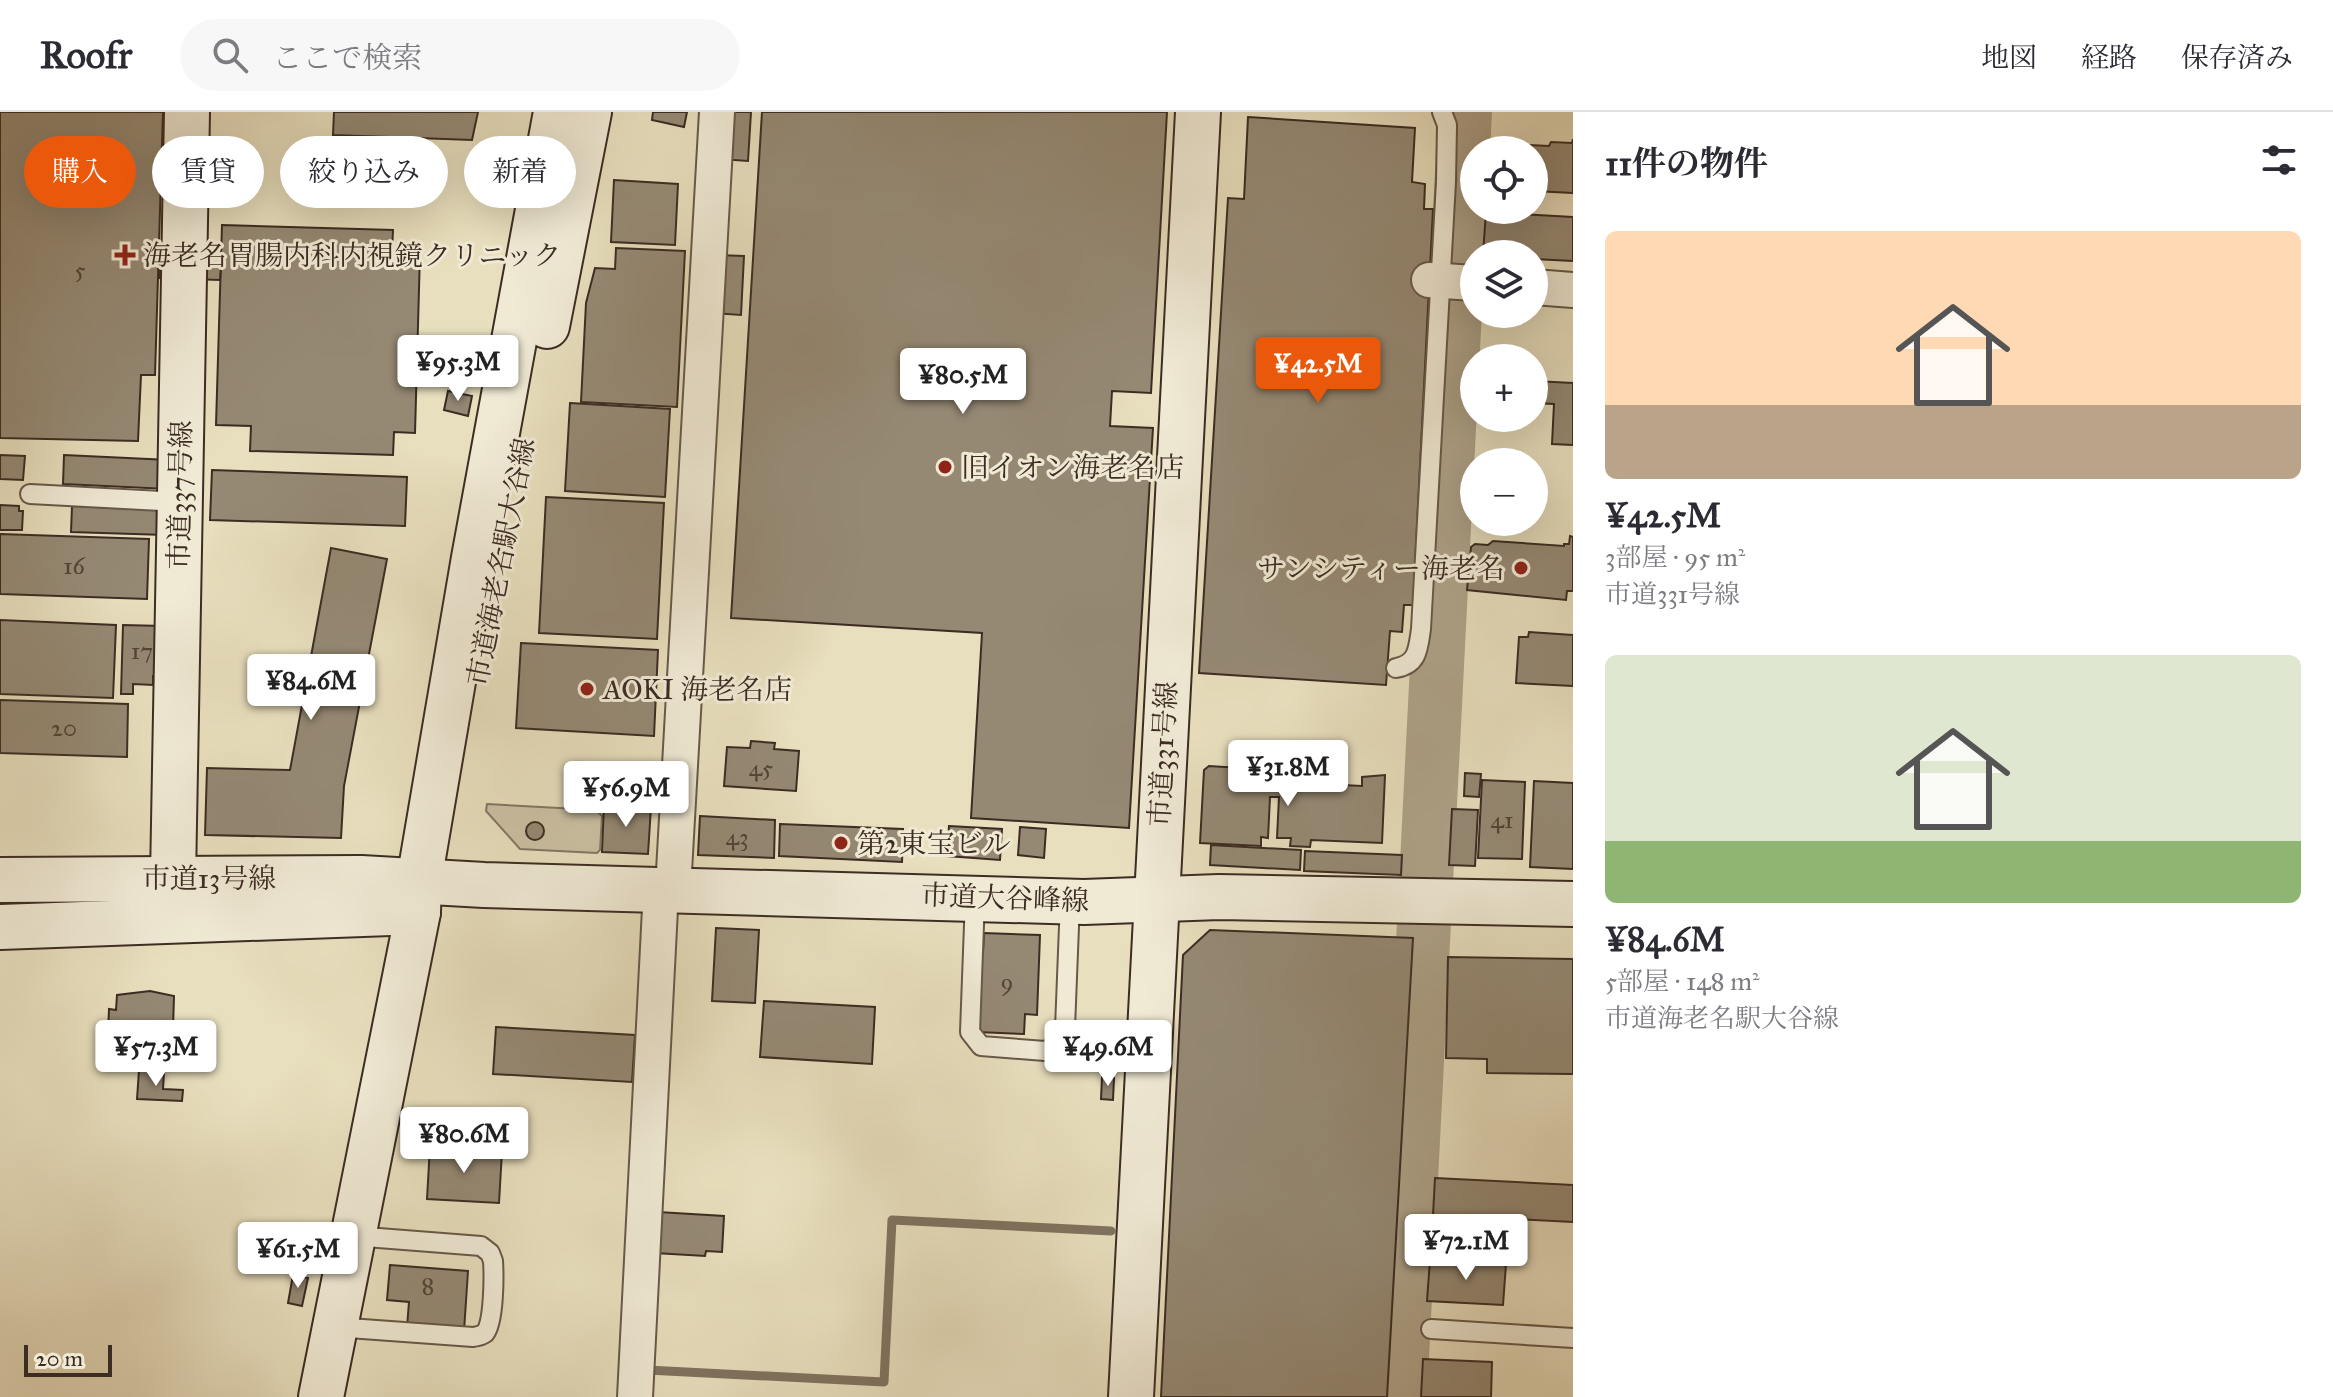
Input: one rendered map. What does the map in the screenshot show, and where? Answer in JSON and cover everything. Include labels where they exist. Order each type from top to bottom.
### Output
[{"type":"street","name":"市道337号線","points":[[173,878],[187,112]]},
{"type":"street","name":"市道海老名駅大谷線","points":[[425,891],[474,558],[556,112]]},
{"type":"street","name":"市道海老名駅大谷線","points":[[321,1397],[589,112]]},
{"type":"street","points":[[635,1397],[717,112]]},
{"type":"street","name":"市道331号線","points":[[1131,1397],[1198,112]]},
{"type":"street","points":[[1548,288],[1573,290]]},
{"type":"street","name":"市道13号線","points":[[0,880],[173,878],[425,891]]},
{"type":"street","name":"市道大谷峰線","points":[[425,891],[484,885],[1070,901],[1219,897],[1573,904]]},
{"type":"street","name":"市道13号線","points":[[0,927],[425,891]]},
{"type":"lane","points":[[1396,668],[1408,666],[1417,656],[1421,629],[1448,281],[1447,125],[1442,112]]},
{"type":"lane","points":[[30,494],[180,502]]},
{"type":"lane","points":[[975,898],[970,1032],[981,1046],[1045,1051],[1059,1045],[1065,1028],[1070,901]]},
{"type":"lane","points":[[334,1327],[473,1337],[482,1336],[490,1317],[493,1261],[490,1253],[481,1246],[353,1236]]},
{"type":"lane","points":[[1431,1329],[1573,1338]]},
{"type":"shaded area","points":[[487,804],[596,810],[602,816],[600,850],[597,853],[520,849],[486,811]]},
{"type":"building","points":[[0,112],[163,112],[162,136],[152,136],[152,208],[160,208],[155,375],[141,375],[138,441],[0,438]]},
{"type":"building","points":[[334,112],[478,112],[473,136],[464,136],[464,140],[448,139],[448,136],[333,135]]},
{"type":"building","points":[[653,112],[687,112],[684,127],[652,120]]},
{"type":"building","points":[[723,112],[751,112],[748,161],[720,159]]},
{"type":"building","name":"旧イオン海老名店","points":[[762,112],[1167,112],[1151,393],[1112,391],[1110,426],[1153,428],[1129,828],[971,818],[982,633],[731,618]]},
{"type":"building","points":[[1248,117],[1415,128],[1412,182],[1425,184],[1424,209],[1433,209],[1413,605],[1404,605],[1402,632],[1390,631],[1386,685],[1199,673],[1228,198],[1244,199]]},
{"type":"building","points":[[1573,139],[1573,193],[1548,192],[1548,146],[1551,142],[1572,143]]},
{"type":"building","points":[[614,180],[678,184],[675,245],[611,242]]},
{"type":"building","points":[[1548,216],[1573,217],[1573,261],[1548,260],[1548,240],[1484,240],[1485,224],[1548,224]]},
{"type":"building","points":[[222,225],[393,230],[392,252],[420,253],[415,433],[394,432],[393,455],[250,451],[251,426],[216,425]]},
{"type":"building","points":[[616,248],[685,251],[677,407],[581,402],[586,303],[595,268],[615,269]]},
{"type":"building","points":[[717,255],[744,256],[741,315],[713,313]]},
{"type":"building","points":[[160,263],[221,264],[220,280],[159,278]]},
{"type":"building","points":[[1548,382],[1573,383],[1573,445],[1552,444],[1554,404],[1548,404]]},
{"type":"building","points":[[448,391],[472,396],[468,416],[444,410]]},
{"type":"building","points":[[570,403],[670,409],[665,497],[565,491]]},
{"type":"building","points":[[0,455],[25,456],[23,480],[0,479]]},
{"type":"building","points":[[64,455],[169,460],[168,489],[63,484]]},
{"type":"building","points":[[212,470],[407,477],[405,526],[210,520]]},
{"type":"building","points":[[546,497],[664,503],[657,639],[539,633]]},
{"type":"building","points":[[0,505],[19,506],[19,511],[23,511],[22,530],[0,530]]},
{"type":"building","points":[[72,506],[166,510],[165,535],[71,532]]},
{"type":"building","points":[[0,534],[149,539],[147,599],[0,594]]},
{"type":"building","name":"サンシティー海老名","points":[[1570,536],[1573,537],[1573,591],[1567,591],[1566,600],[1467,590],[1471,547],[1475,544],[1488,545],[1493,541],[1564,546],[1569,544]]},
{"type":"building","points":[[331,548],[387,559],[344,786],[341,838],[205,835],[207,768],[290,770]]},
{"type":"building","points":[[0,620],[116,625],[113,698],[0,694]]},
{"type":"building","points":[[123,625],[163,626],[161,676],[153,676],[153,685],[133,684],[133,694],[121,694]]},
{"type":"building","points":[[1529,632],[1573,635],[1573,686],[1516,683],[1519,637],[1528,637]]},
{"type":"building","name":"AOKI 海老名店","points":[[521,643],[658,650],[654,736],[516,728]]},
{"type":"building","points":[[0,700],[128,704],[127,757],[0,753]]},
{"type":"building","points":[[751,741],[775,743],[774,749],[799,751],[796,791],[724,786],[727,747],[750,748]]},
{"type":"building","points":[[1209,766],[1272,770],[1271,788],[1279,789],[1280,770],[1284,769],[1301,769],[1303,783],[1362,786],[1362,777],[1385,775],[1382,843],[1311,840],[1310,847],[1290,846],[1291,838],[1277,838],[1279,797],[1270,797],[1268,838],[1261,837],[1261,846],[1200,843],[1204,770]]},
{"type":"building","points":[[1465,773],[1481,774],[1479,797],[1464,796]]},
{"type":"building","points":[[1482,780],[1525,782],[1522,859],[1478,858]]},
{"type":"building","points":[[1534,781],[1573,783],[1573,869],[1530,867]]},
{"type":"building","points":[[604,805],[651,807],[648,854],[602,852]]},
{"type":"building","points":[[1452,809],[1478,810],[1475,866],[1449,865]]},
{"type":"building","points":[[700,816],[775,820],[774,858],[698,855]]},
{"type":"building","points":[[535,822],[544,831],[535,840],[526,831]]},
{"type":"building","name":"第2東宝ビル","points":[[780,824],[903,829],[902,862],[779,856]]},
{"type":"building","points":[[949,826],[1002,829],[1000,860],[947,856]]},
{"type":"building","points":[[1020,827],[1046,829],[1044,858],[1018,855]]},
{"type":"building","points":[[1211,845],[1301,850],[1300,870],[1210,865]]},
{"type":"building","points":[[1305,851],[1402,855],[1401,875],[1304,871]]},
{"type":"building","points":[[716,928],[759,930],[755,1003],[712,1001]]},
{"type":"building","points":[[1210,930],[1413,938],[1387,1397],[1161,1397],[1183,955]]},
{"type":"building","points":[[984,933],[1040,935],[1037,1015],[1025,1014],[1024,1034],[977,1032],[977,952],[983,952]]},
{"type":"building","points":[[1448,957],[1573,959],[1573,1074],[1487,1073],[1487,1059],[1446,1058]]},
{"type":"building","points":[[150,991],[174,996],[172,1060],[107,1058],[109,1009],[116,1010],[117,995]]},
{"type":"building","points":[[764,1001],[875,1007],[872,1064],[760,1057]]},
{"type":"building","points":[[496,1027],[635,1035],[632,1082],[493,1074]]},
{"type":"building","points":[[139,1070],[164,1072],[163,1089],[183,1090],[182,1101],[137,1099]]},
{"type":"building","points":[[1102,1077],[1114,1078],[1113,1100],[1101,1099]]},
{"type":"building","points":[[430,1146],[502,1151],[499,1203],[427,1199]]},
{"type":"building","points":[[1435,1178],[1573,1185],[1573,1222],[1433,1215]]},
{"type":"building","points":[[658,1212],[724,1216],[722,1252],[706,1251],[705,1256],[655,1253]]},
{"type":"building","points":[[1430,1260],[1506,1264],[1503,1305],[1427,1301]]},
{"type":"building","points":[[390,1265],[468,1271],[464,1331],[407,1327],[409,1302],[387,1300]]},
{"type":"building","points":[[293,1275],[308,1278],[302,1306],[288,1303]]},
{"type":"building","points":[[1423,1359],[1492,1362],[1491,1397],[1421,1397]]},
{"type":"waterway","points":[[1400,1397],[1465,112]]},
{"type":"waterway","points":[[647,1370],[884,1382],[892,1220],[1111,1231]]},
{"type":"place","name":"海老名胃腸内科内視鏡クリニック","points":[[125,255]]},
{"type":"place","name":"旧イオン海老名店","points":[[945,467]]},
{"type":"place","name":"サンシティー海老名","points":[[1521,568]]},
{"type":"place","name":"AOKI 海老名店","points":[[587,689]]},
{"type":"place","name":"第2東宝ビル","points":[[841,843]]}]
